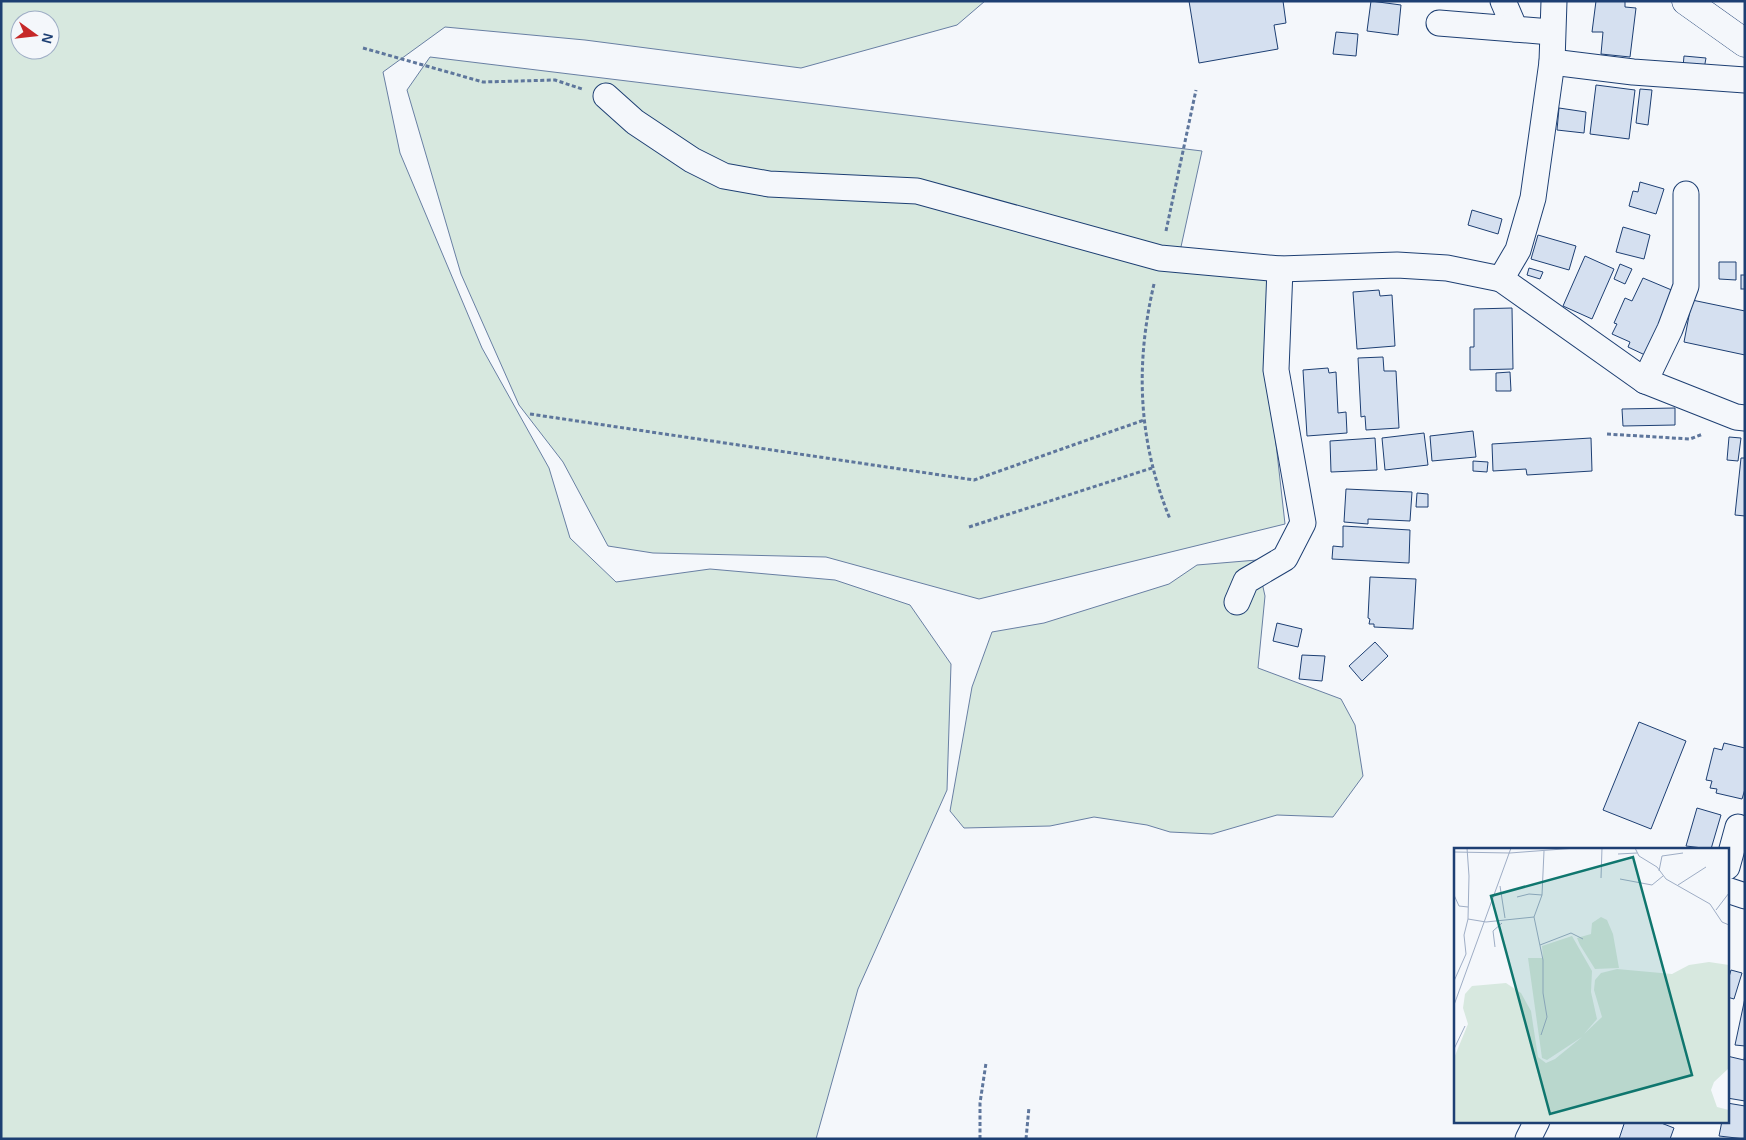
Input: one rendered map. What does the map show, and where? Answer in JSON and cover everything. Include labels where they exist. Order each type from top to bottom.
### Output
[{"type":"highway","points":[[1686,1],[1745,43]]},
{"type":"street","points":[[1503,1],[1515,29]]},
{"type":"street","points":[[1501,279],[1518,250],[1533,198],[1552,62],[1551,32],[1554,1]]},
{"type":"street","points":[[1439,23],[1551,32]]},
{"type":"street","points":[[1552,62],[1633,72],[1745,80]]},
{"type":"street","points":[[606,96],[643,127],[692,160],[724,176],[769,184],[917,191],[1160,258],[1280,269],[1397,265],[1447,268],[1501,279],[1645,382],[1740,417]]},
{"type":"street","points":[[1645,382],[1670,329],[1686,286],[1686,194]]},
{"type":"street","points":[[1237,602],[1246,581],[1285,558],[1303,523],[1276,370],[1280,269]]},
{"type":"street","points":[[1728,863],[1738,827]]},
{"type":"street","points":[[1728,890],[1745,896]]},
{"type":"street","points":[[1528,1139],[1536,1122]]},
{"type":"path","points":[[363,48],[483,82],[555,80],[606,96]]},
{"type":"path","points":[[1170,519],[1152,468],[1144,420],[1142,389],[1149,306],[1196,90]]},
{"type":"path","points":[[530,414],[974,480],[1144,420]]},
{"type":"path","points":[[1607,434],[1690,438],[1740,417]]},
{"type":"path","points":[[969,526],[1152,468]]},
{"type":"path","points":[[980,1139],[980,1103],[986,1063]]},
{"type":"path","points":[[1026,1139],[1029,1107]]},
{"type":"shaded area","points":[[1,1],[985,1],[957,25],[801,68],[585,40],[445,27],[383,72],[400,153],[482,348],[549,468],[570,538],[616,582],[710,569],[835,580],[910,605],[951,664],[947,790],[858,989],[816,1139],[1,1139]]},
{"type":"shaded area","points":[[430,57],[1202,151],[1177,265],[1269,278],[1268,372],[1285,524],[979,599],[826,557],[653,553],[608,546],[563,462],[519,405],[461,274],[407,90]]},
{"type":"shaded area","points":[[1257,560],[1265,596],[1258,668],[1341,699],[1355,725],[1363,776],[1333,817],[1277,815],[1212,834],[1170,832],[1147,825],[1094,817],[1050,826],[964,828],[950,811],[972,687],[992,632],[1044,623],[1169,584],[1197,565]]},
{"type":"building","points":[[1189,1],[1283,1],[1286,23],[1274,25],[1278,49],[1199,63]]},
{"type":"building","points":[[1371,1],[1401,5],[1398,35],[1367,31]]},
{"type":"building","points":[[1596,1],[1625,1],[1625,7],[1636,8],[1630,57],[1601,54],[1603,32],[1592,32]]},
{"type":"building","points":[[1336,32],[1358,34],[1356,56],[1333,54]]},
{"type":"building","points":[[1684,56],[1706,58],[1704,69],[1683,67]]},
{"type":"building","points":[[1596,85],[1635,90],[1629,139],[1590,134]]},
{"type":"building","points":[[1640,89],[1652,90],[1648,125],[1636,123]]},
{"type":"building","points":[[1559,108],[1586,112],[1584,133],[1557,130]]},
{"type":"building","points":[[1640,182],[1664,189],[1656,214],[1629,206],[1633,191],[1638,192]]},
{"type":"building","points":[[1472,210],[1502,219],[1498,234],[1468,225]]},
{"type":"building","points":[[1623,227],[1650,235],[1644,259],[1616,252]]},
{"type":"building","points":[[1538,235],[1576,246],[1569,270],[1531,259]]},
{"type":"building","points":[[1585,256],[1614,269],[1592,319],[1563,306]]},
{"type":"building","points":[[1719,262],[1736,262],[1736,280],[1719,279]]},
{"type":"building","points":[[1620,264],[1632,269],[1625,284],[1614,279]]},
{"type":"building","points":[[1529,268],[1543,272],[1540,279],[1527,275]]},
{"type":"building","points":[[1741,275],[1745,275],[1745,289],[1741,289]]},
{"type":"building","points":[[1643,278],[1674,291],[1645,355],[1628,347],[1630,342],[1612,334],[1617,324],[1614,323],[1625,298],[1632,301]]},
{"type":"building","points":[[1379,290],[1380,296],[1392,295],[1395,346],[1357,349],[1353,292]]},
{"type":"building","points":[[1692,300],[1745,311],[1745,355],[1684,342]]},
{"type":"building","points":[[1512,308],[1513,369],[1470,370],[1470,347],[1474,347],[1474,309]]},
{"type":"building","points":[[1383,357],[1384,371],[1396,371],[1399,428],[1366,430],[1365,416],[1361,417],[1358,358]]},
{"type":"building","points":[[1328,368],[1329,373],[1336,372],[1338,413],[1346,412],[1347,433],[1307,436],[1303,370]]},
{"type":"building","points":[[1510,372],[1511,391],[1496,391],[1496,373]]},
{"type":"building","points":[[1675,408],[1675,425],[1623,426],[1622,409]]},
{"type":"building","points":[[1473,431],[1476,457],[1432,461],[1430,436]]},
{"type":"building","points":[[1424,433],[1428,465],[1385,470],[1382,438]]},
{"type":"building","points":[[1729,437],[1741,438],[1738,461],[1727,460]]},
{"type":"building","points":[[1375,438],[1377,470],[1331,472],[1330,441]]},
{"type":"building","points":[[1591,438],[1592,471],[1527,475],[1526,469],[1493,471],[1492,444]]},
{"type":"building","points":[[1741,458],[1745,458],[1745,516],[1735,515]]},
{"type":"building","points":[[1473,461],[1488,462],[1487,472],[1473,471]]},
{"type":"building","points":[[1346,489],[1412,492],[1410,521],[1368,519],[1368,524],[1344,522]]},
{"type":"building","points":[[1417,493],[1428,494],[1428,507],[1416,507]]},
{"type":"building","points":[[1343,526],[1410,530],[1409,563],[1332,559],[1333,546],[1343,547]]},
{"type":"building","points":[[1370,577],[1416,579],[1413,629],[1374,627],[1374,624],[1369,624]]},
{"type":"building","points":[[1277,623],[1302,629],[1298,647],[1273,641]]},
{"type":"building","points":[[1375,642],[1388,656],[1362,681],[1349,666]]},
{"type":"building","points":[[1302,655],[1325,656],[1322,681],[1299,679]]},
{"type":"building","points":[[1639,722],[1686,741],[1651,829],[1603,810]]},
{"type":"building","points":[[1724,743],[1745,748],[1745,789],[1742,799],[1716,793],[1717,789],[1710,788],[1712,781],[1706,780],[1714,748],[1722,750]]},
{"type":"building","points":[[1697,808],[1721,815],[1711,848],[1686,846]]},
{"type":"building","points":[[1731,970],[1742,973],[1734,999],[1728,997],[1728,980]]},
{"type":"building","points":[[1745,998],[1745,1046],[1735,1045]]},
{"type":"building","points":[[1745,1054],[1745,1101],[1728,1098],[1728,1056],[1744,1060]]},
{"type":"building","points":[[1728,1103],[1745,1106],[1745,1139],[1719,1136],[1722,1122],[1728,1122]]},
{"type":"building","points":[[1625,1122],[1659,1122],[1674,1128],[1670,1139],[1619,1139]]}]
